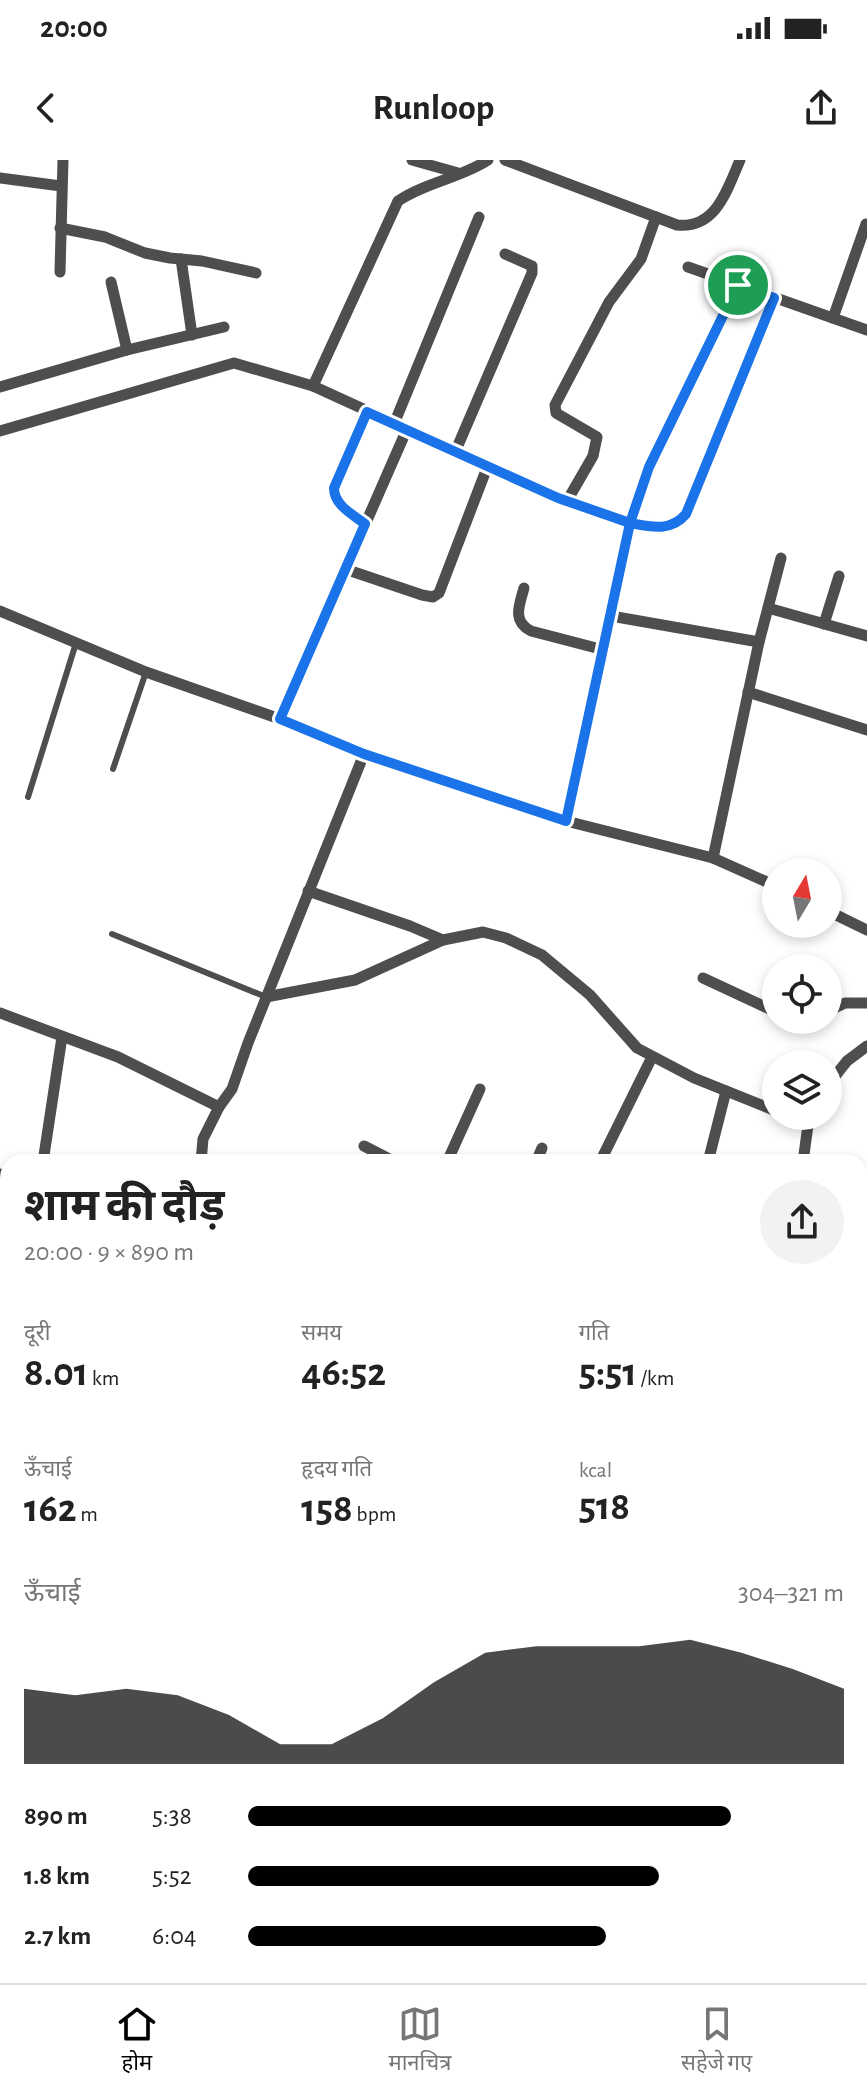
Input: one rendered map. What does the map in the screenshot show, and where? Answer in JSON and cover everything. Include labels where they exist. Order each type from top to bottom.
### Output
[{"type":"street","points":[[60,272],[63,160]]},
{"type":"street","points":[[412,160],[458,173]]},
{"type":"street","points":[[313,386],[398,201],[412,191],[488,160]]},
{"type":"street","points":[[505,160],[677,225],[700,224],[712,214],[740,160]]},
{"type":"street","points":[[0,178],[61,186]]},
{"type":"street","points":[[394,424],[479,217]]},
{"type":"street","points":[[567,501],[593,456],[597,437],[556,413],[555,405],[609,302],[641,259],[656,217]]},
{"type":"street","points":[[833,318],[866,224]]},
{"type":"street","points":[[60,228],[117,241],[145,253],[256,273]]},
{"type":"street","points":[[456,450],[532,273],[529,263],[505,254]]},
{"type":"street","points":[[181,259],[192,335]]},
{"type":"street","points":[[688,267],[867,330]]},
{"type":"street","points":[[111,282],[127,350]]},
{"type":"street","points":[[566,821],[630,523],[652,459],[738,285]]},
{"type":"street","points":[[0,431],[234,363],[313,386],[567,501],[630,523],[667,527],[678,523],[686,514],[774,298]]},
{"type":"street","points":[[0,387],[127,350],[224,327]]},
{"type":"street","points":[[365,524],[339,504],[334,497],[334,488],[367,412]]},
{"type":"street","points":[[280,719],[407,429]]},
{"type":"street","points":[[345,569],[422,595],[433,597],[439,593],[488,465]]},
{"type":"street","points":[[713,858],[759,642],[781,558]]},
{"type":"street","points":[[824,624],[839,576]]},
{"type":"street","points":[[524,588],[518,611],[518,621],[522,627],[604,650]]},
{"type":"street","points":[[768,608],[867,636]]},
{"type":"street","points":[[0,611],[146,672],[280,719],[364,754],[566,821],[713,858],[762,880]]},
{"type":"street","points":[[611,616],[759,642]]},
{"type":"street","points":[[748,692],[867,730]]},
{"type":"street","points":[[202,1154],[203,1139],[232,1089],[364,754]]},
{"type":"street","points":[[308,891],[443,940]]},
{"type":"street","points":[[842,918],[867,930]]},
{"type":"street","points":[[266,997],[355,980],[443,940],[483,932],[506,938],[542,955],[590,995],[637,1048],[762,1105]]},
{"type":"street","points":[[703,978],[762,1005]]},
{"type":"street","points":[[842,1004],[867,1003]]},
{"type":"street","points":[[0,1013],[118,1057],[219,1107]]},
{"type":"street","points":[[44,1154],[62,1037]]},
{"type":"street","points":[[842,1067],[867,1046]]},
{"type":"street","points":[[604,1154],[652,1057]]},
{"type":"street","points":[[451,1154],[480,1089]]},
{"type":"street","points":[[710,1154],[726,1091]]},
{"type":"street","points":[[804,1154],[808,1130]]},
{"type":"street","points":[[364,1146],[377,1154]]},
{"type":"street","points":[[539,1154],[542,1148]]},
{"type":"lane","points":[[28,797],[76,643]]},
{"type":"lane","points":[[113,769],[146,672]]},
{"type":"lane","points":[[112,934],[266,997]]},
{"type":"route","points":[[738,285],[649,467],[630,523],[558,498],[367,412],[334,488],[334,497],[339,504],[365,524],[280,719],[364,754],[566,821],[630,523],[667,527],[678,523],[686,514],[774,298],[738,285]]}]
